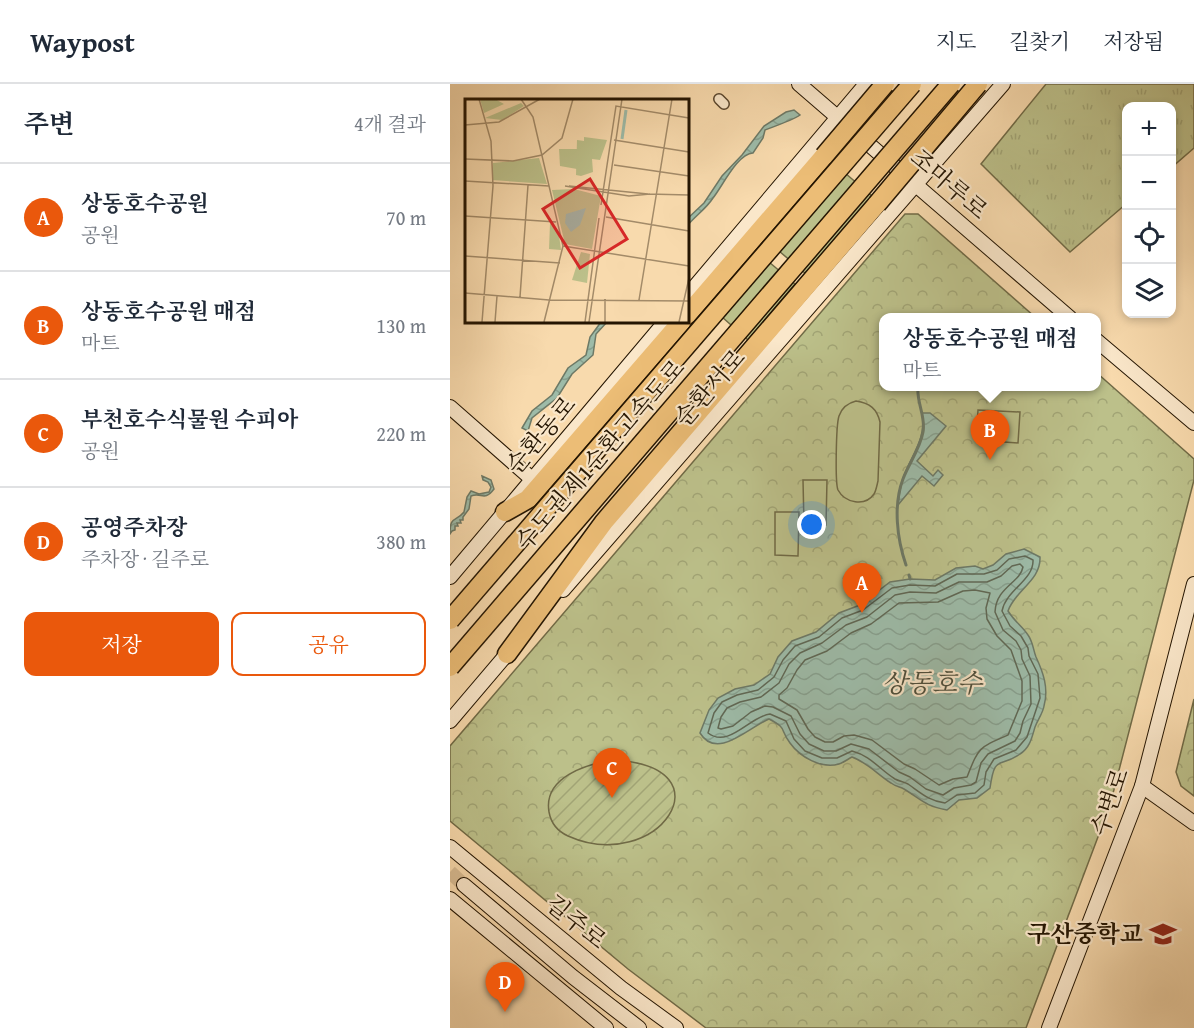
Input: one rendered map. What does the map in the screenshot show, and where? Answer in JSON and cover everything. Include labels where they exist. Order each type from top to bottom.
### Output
[{"type":"highway","points":[[688,314],[885,84]]},
{"type":"highway","name":"수도권제1순환고속도로","points":[[450,620],[912,84]]},
{"type":"highway","name":"수도권제1순환고속도로","points":[[450,667],[951,84]]},
{"type":"highway","points":[[507,654],[604,522],[978,84]]},
{"type":"highway","points":[[506,512],[528,499],[681,322]]},
{"type":"street","name":"조마루로","points":[[799,84],[1064,313]]},
{"type":"street","points":[[688,295],[866,84]]},
{"type":"street","name":"순환서로","points":[[450,721],[1003,84]]},
{"type":"street","name":"순환동로","points":[[450,577],[665,322]]},
{"type":"street","points":[[1101,344],[1194,423]]},
{"type":"street","points":[[450,407],[533,480]]},
{"type":"street","name":"수변로","points":[[1049,1028],[1142,786],[1194,584]]},
{"type":"street","points":[[1142,786],[1194,823]]},
{"type":"street","name":"길주로","points":[[450,847],[621,988],[676,1028]]},
{"type":"street","name":"길주로","points":[[464,885],[573,977],[639,1028]]},
{"type":"street","points":[[450,899],[606,1028]]},
{"type":"green space","points":[[1046,84],[1194,84],[1194,148],[1176,164],[1176,102],[1122,102],[1122,207],[1070,252],[981,164]]},
{"type":"green space","points":[[845,173],[872,196],[806,274],[779,251]]},
{"type":"green space","points":[[905,214],[918,214],[1030,313],[879,313],[879,391],[1101,391],[1101,377],[1194,459],[1194,480],[1110,805],[1026,1028],[706,1028],[628,969],[450,821],[450,746]]},
{"type":"green space","points":[[769,262],[795,284],[748,340],[722,317]]},
{"type":"green space","points":[[856,401],[872,407],[880,422],[877,486],[870,498],[860,502],[845,498],[841,494],[836,477],[839,416],[846,406]]},
{"type":"green space","points":[[978,410],[1020,412],[1018,443],[976,440]]},
{"type":"green space","points":[[803,480],[827,480],[826,525],[804,524]]},
{"type":"green space","points":[[775,512],[799,512],[798,556],[775,555]]},
{"type":"green space","points":[[1194,699],[1194,796],[1181,786],[1176,772]]},
{"type":"green space","points":[[613,760],[649,767],[669,780],[675,797],[669,815],[653,831],[629,842],[600,844],[561,832],[551,820],[549,812],[549,800],[553,790],[569,774],[591,765]]},
{"type":"water","points":[[794,110],[800,115],[765,130],[763,138],[753,153],[747,154],[736,164],[710,202],[688,225],[688,218],[704,203],[722,176],[742,155],[764,126],[786,112]]},
{"type":"water","points":[[601,322],[607,322],[596,334],[593,355],[572,374],[557,398],[532,418],[528,431],[522,428],[532,411],[552,395],[568,368],[586,355],[590,337]]},
{"type":"water","points":[[922,413],[930,413],[946,426],[917,461],[933,476],[938,470],[943,475],[934,486],[922,476],[898,505],[905,472],[920,440]]},
{"type":"water","points":[[482,476],[491,480],[494,489],[485,496],[471,496],[469,509],[463,520],[457,523],[458,526],[455,526],[455,530],[450,534],[452,522],[464,512],[467,497],[471,491],[479,494],[489,492],[491,487]]},
{"type":"water","name":"상동호수","points":[[1024,549],[1040,557],[1039,565],[1032,579],[1016,597],[1008,611],[1031,640],[1041,668],[1046,693],[1043,711],[1026,749],[996,766],[990,788],[977,798],[959,800],[947,810],[928,804],[893,784],[858,759],[852,757],[832,765],[812,761],[799,753],[781,727],[769,719],[724,743],[715,744],[707,741],[700,733],[709,710],[718,698],[735,689],[754,685],[770,674],[778,657],[792,641],[816,632],[839,613],[860,605],[890,582],[910,579],[935,580],[956,568],[975,566],[983,569],[993,565],[1006,554]]},
{"type":"waterway","points":[[906,565],[898,533],[897,511],[903,479],[923,432],[918,391]]},
{"type":"waterway","points":[[909,575],[910,579]]},
{"type":"tunnel","points":[[450,872],[464,885]]},
{"type":"place","name":"상동호수공원 매점","points":[[990,460]]},
{"type":"place","name":"상동호수공원","points":[[862,613]]},
{"type":"place","name":"부천호수식물원 수피아","points":[[612,798]]},
{"type":"place","name":"구산중학교","points":[[1163,934]]},
{"type":"place","name":"공영주차장","points":[[505,1012]]}]
